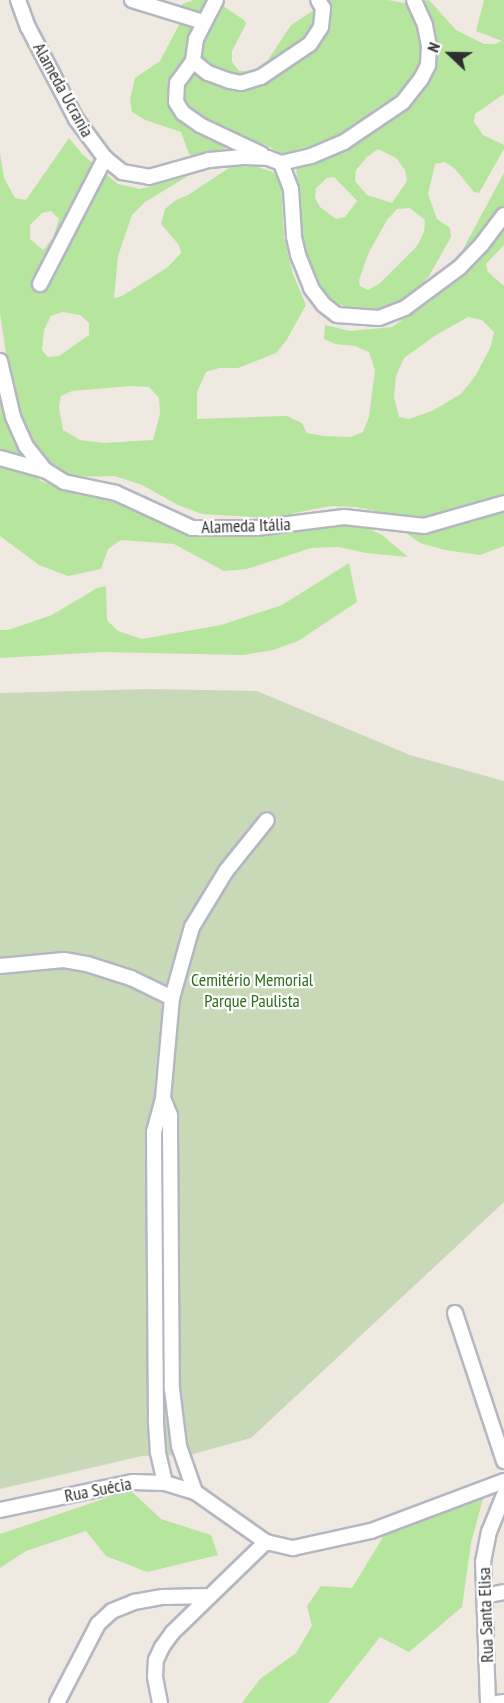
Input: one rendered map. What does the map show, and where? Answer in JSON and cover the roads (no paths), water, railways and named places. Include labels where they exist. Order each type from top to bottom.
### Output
[{"type":"street","name":"Alameda Ucrania","points":[[18,0],[28,27],[76,119],[105,158],[122,172],[149,177],[209,159],[275,160],[311,156],[344,142],[403,102],[421,79],[428,65],[429,46],[414,0]]},
{"type":"street","points":[[132,0],[202,22]]},
{"type":"street","points":[[216,0],[202,22],[196,39],[193,61],[177,83],[176,102],[183,113],[200,125],[275,160],[291,189],[294,237],[298,255],[311,288],[324,305],[338,315],[380,318],[405,308],[460,267],[504,215]]},
{"type":"street","points":[[193,61],[208,73],[230,81],[241,83],[261,77],[310,44],[321,27],[323,8],[318,0]]},
{"type":"street","points":[[40,284],[105,158]]},
{"type":"street","name":"Alameda Itália","points":[[0,361],[14,417],[26,446],[45,470],[64,482],[116,493],[192,528],[256,528],[344,517],[424,526],[504,503]]},
{"type":"street","points":[[0,458],[45,470]]},
{"type":"street","points":[[165,1483],[158,1452],[153,1256],[154,1132],[163,1098],[172,998],[192,927],[226,872],[267,820]]},
{"type":"street","points":[[0,966],[63,960],[87,964],[131,978],[172,998]]},
{"type":"street","points":[[163,1098],[170,1115],[171,1130],[172,1389],[179,1446],[195,1492]]},
{"type":"street","points":[[455,1313],[504,1461]]},
{"type":"street","points":[[160,1703],[155,1677],[156,1660],[162,1647],[266,1542],[293,1548],[371,1531],[504,1481]]},
{"type":"street","name":"Rua Suécia","points":[[0,1510],[134,1482],[165,1483],[195,1492],[266,1542]]},
{"type":"street","name":"Rua Santa Elisa","points":[[488,1703],[483,1562],[489,1532],[504,1495]]},
{"type":"street","points":[[484,1596],[504,1592]]},
{"type":"street","points":[[57,1703],[98,1624],[112,1611],[134,1602],[163,1597],[210,1596]]},
{"type":"street","points":[[497,1703],[504,1702]]},
{"type":"park label","name":"Cemitério Memorial Parque Paulista","points":[[252,991]]}]
